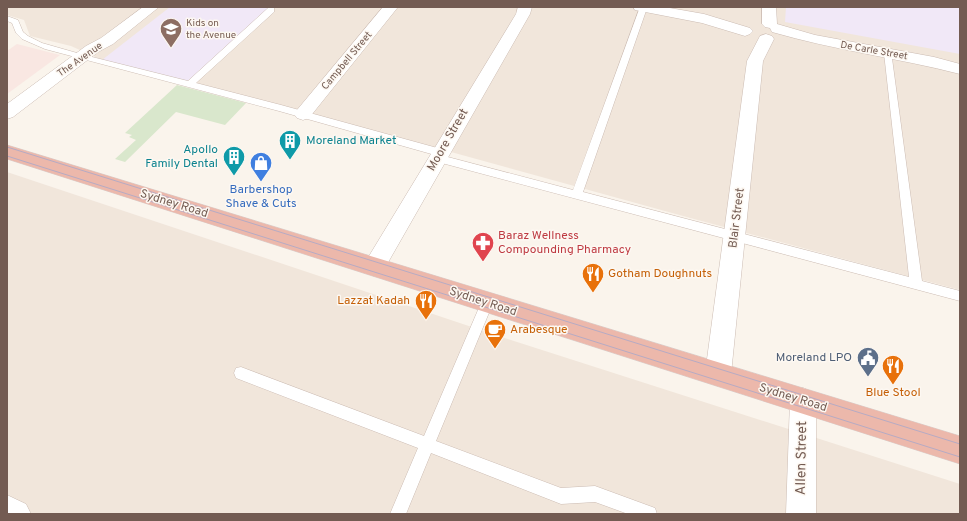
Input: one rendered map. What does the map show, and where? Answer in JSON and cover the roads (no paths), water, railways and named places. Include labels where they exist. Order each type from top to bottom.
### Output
[{"type":"highway","name":"Sydney Road","points":[[7,152],[960,450]]},
{"type":"street","name":"The Avenue","points":[[7,113],[81,57],[107,41],[152,7]]},
{"type":"street","name":"Campbell Street","points":[[303,114],[391,7]]},
{"type":"street","points":[[642,7],[704,19],[749,25]]},
{"type":"street","name":"Blair Street","points":[[755,61],[772,32],[769,7]]},
{"type":"street","name":"Moore Street","points":[[374,267],[526,9]]},
{"type":"street","name":"Blair Street","points":[[718,374],[755,61],[749,25]]},
{"type":"street","name":"De Carle Street","points":[[749,25],[756,38],[772,32],[934,62],[960,69]]},
{"type":"street","name":"De Carle Street","points":[[934,62],[960,64]]},
{"type":"street","name":"Allen Street","points":[[800,514],[803,401]]},
{"type":"street","points":[[7,510],[16,514]]},
{"type":"lane","points":[[577,195],[642,7]]},
{"type":"lane","points":[[189,85],[271,10]]},
{"type":"lane","points":[[7,18],[15,22],[19,33],[24,38],[35,43],[72,53],[81,57],[303,114],[439,156],[577,195],[960,296]]},
{"type":"lane","points":[[888,53],[916,284]]},
{"type":"lane","points":[[398,514],[487,303]]},
{"type":"lane","points":[[241,374],[561,496],[595,494],[649,514]]},
{"type":"tram line","points":[[7,147],[960,444]]},
{"type":"tram line","points":[[7,156],[960,457]]},
{"type":"place","name":"Kids on the Avenue","points":[[171,48]]},
{"type":"place","name":"Moreland Market","points":[[290,160]]},
{"type":"place","name":"Apollo Family Dental","points":[[234,176]]},
{"type":"place","name":"Barbershop Shave & Cuts","points":[[261,182]]},
{"type":"place","name":"Baraz Wellness Compounding Pharmacy","points":[[483,262]]},
{"type":"place","name":"Gotham Doughnuts","points":[[593,294]]},
{"type":"place","name":"Lazzat Kadah","points":[[426,320]]},
{"type":"place","name":"Arabesque","points":[[495,350]]},
{"type":"place","name":"Moreland LPO","points":[[868,378]]},
{"type":"place","name":"Blue Stool","points":[[893,386]]}]
